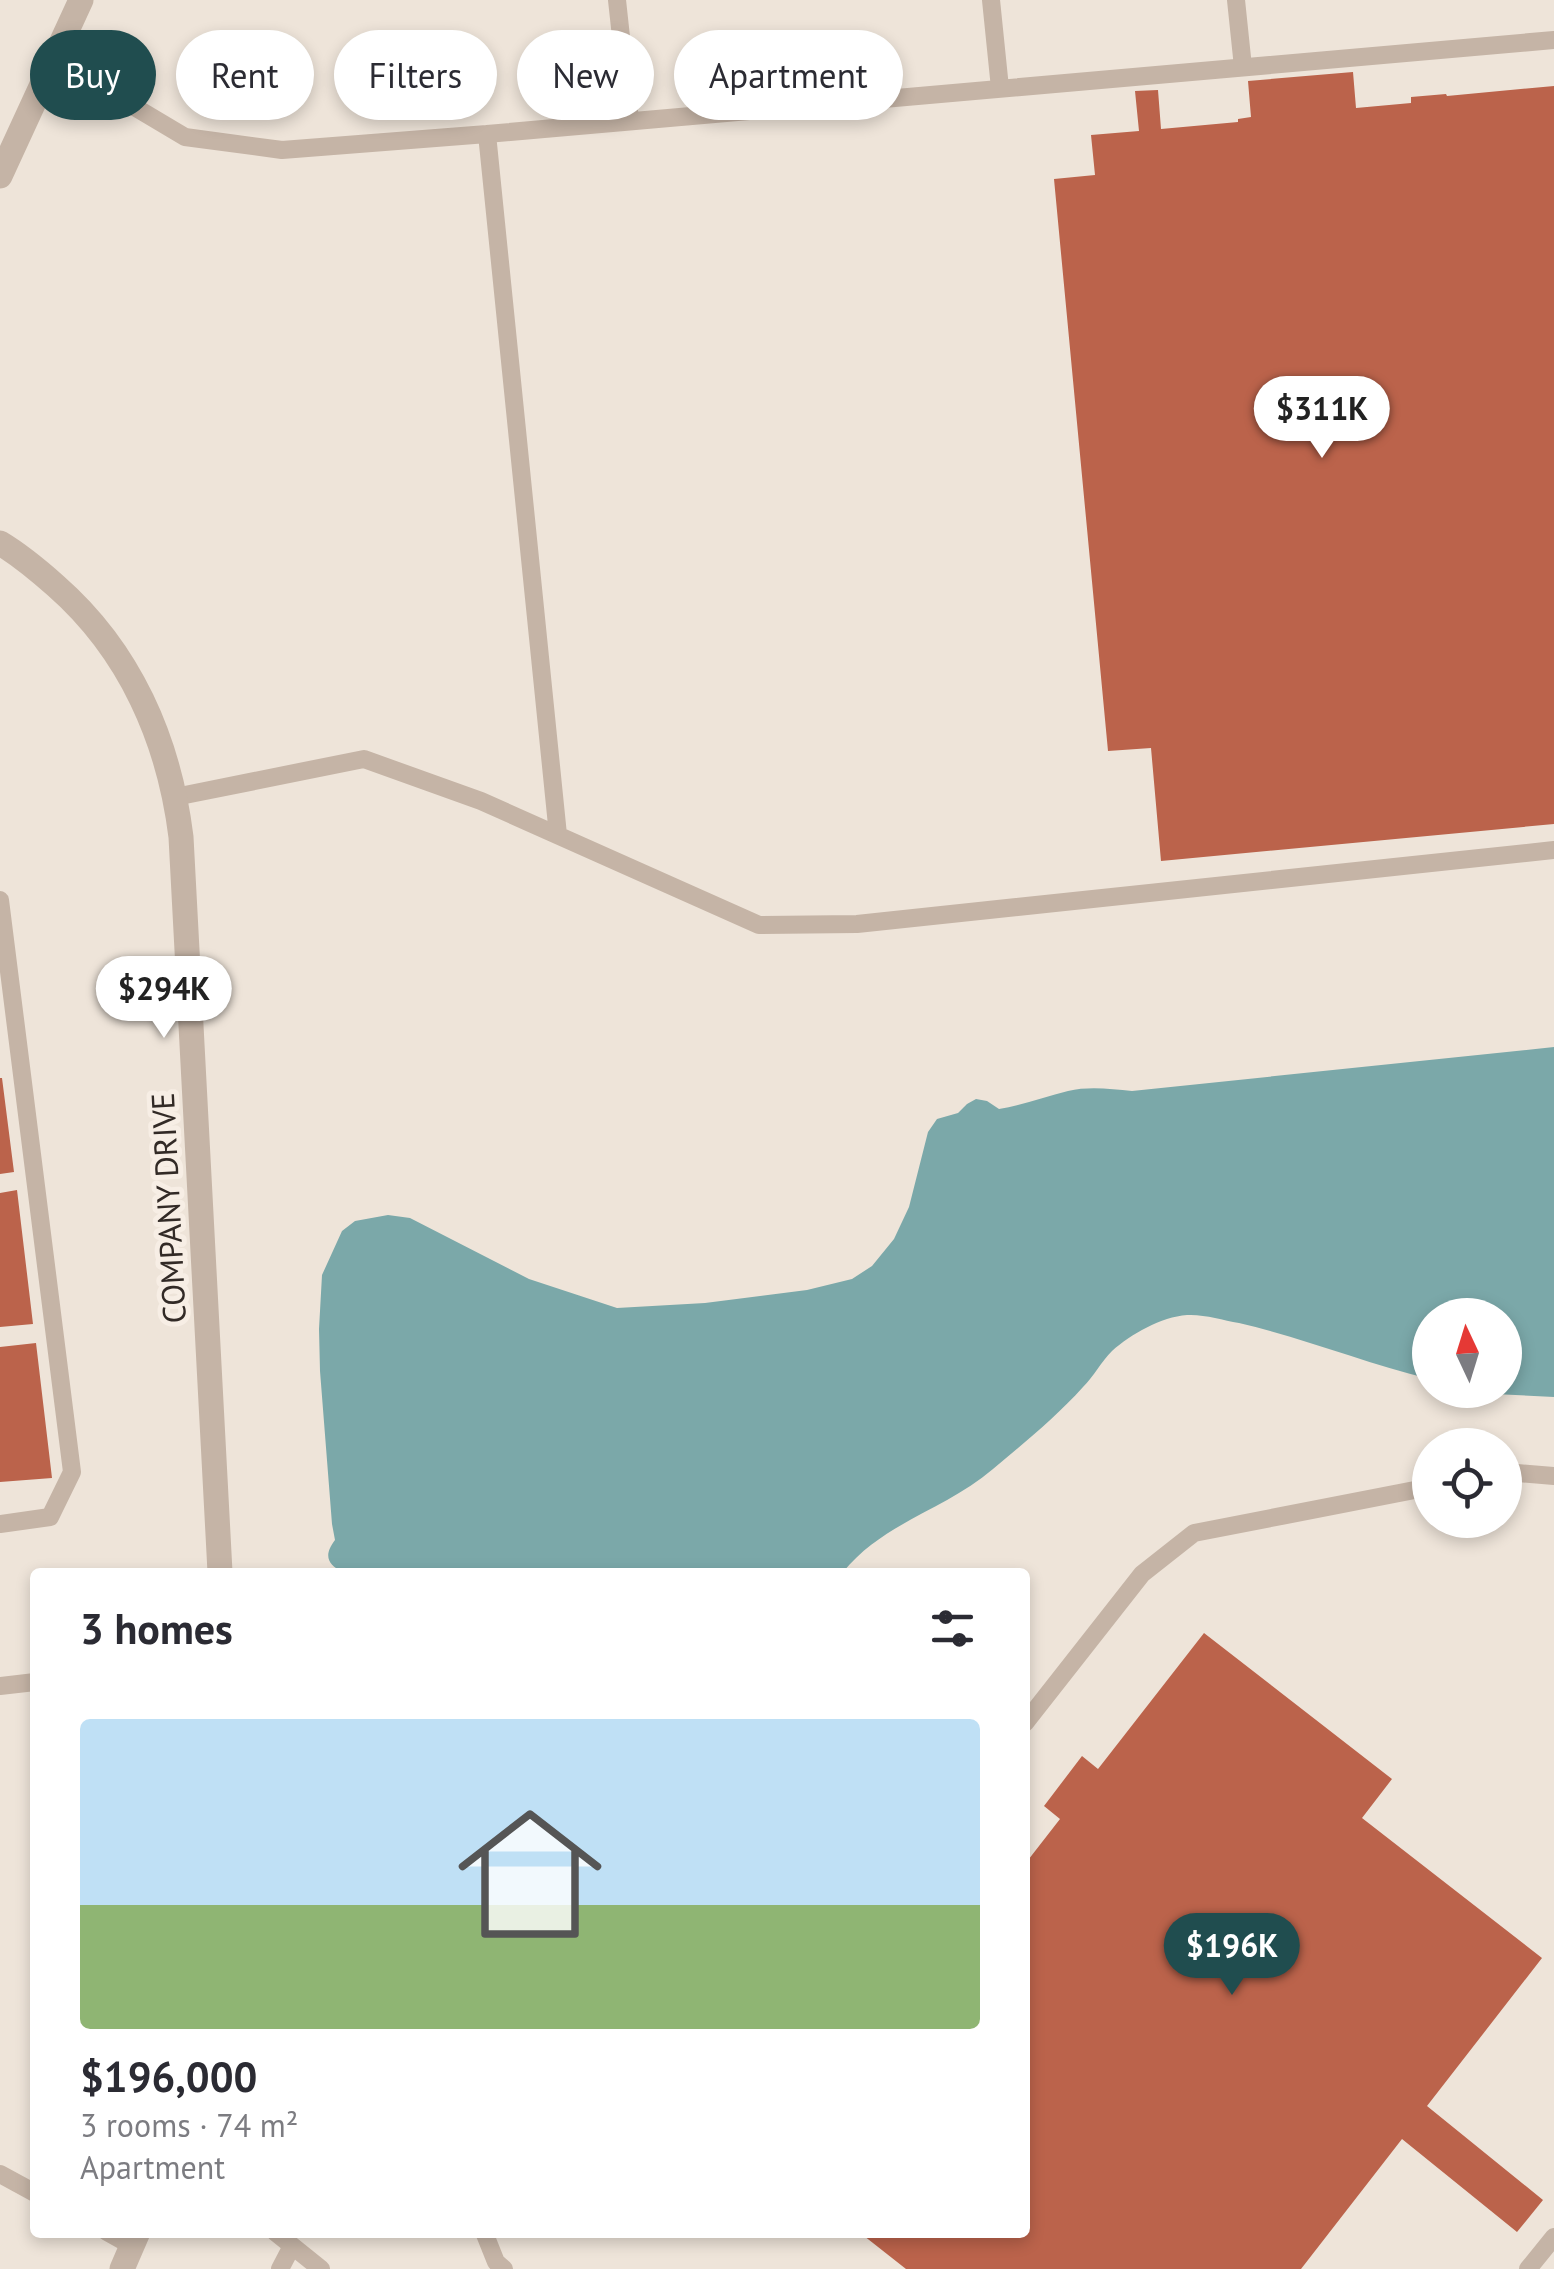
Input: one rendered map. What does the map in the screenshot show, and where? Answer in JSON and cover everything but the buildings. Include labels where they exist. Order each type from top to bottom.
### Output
[{"type":"street","points":[[67,30],[81,0]]},
{"type":"street","points":[[0,176],[30,111]]},
{"type":"street","name":"COMPANY DRIVE","points":[[0,543],[62,591],[114,651],[154,726],[175,797],[181,837],[220,1568]]},
{"type":"lane","points":[[617,0],[620,30]]},
{"type":"lane","points":[[991,0],[1000,88]]},
{"type":"lane","points":[[1236,0],[1243,67]]},
{"type":"lane","points":[[654,118],[1554,40]]},
{"type":"lane","points":[[156,120],[185,137],[282,150],[630,120]]},
{"type":"lane","points":[[488,134],[558,836]]},
{"type":"lane","points":[[175,797],[364,759],[481,801],[759,926],[857,924],[1554,850]]},
{"type":"lane","points":[[0,900],[72,1472],[50,1517],[0,1524]]},
{"type":"lane","points":[[1522,1473],[1554,1476]]},
{"type":"lane","points":[[1030,1717],[1142,1574],[1194,1533],[1412,1491]]},
{"type":"lane","points":[[0,1686],[30,1683]]},
{"type":"lane","points":[[0,2174],[30,2190]]},
{"type":"lane","points":[[1528,2269],[1554,2236]]},
{"type":"lane","points":[[282,2238],[320,2269]]},
{"type":"lane","points":[[486,2238],[496,2262],[504,2269]]},
{"type":"lane","points":[[280,2269],[292,2246]]},
{"type":"water","points":[[1554,1047],[1554,1397],[1522,1395],[1522,1298],[1412,1298],[1412,1374],[1263,1329],[1200,1315],[1177,1316],[1120,1345],[1062,1409],[993,1469],[896,1528],[847,1568],[333,1566],[329,1551],[335,1540],[320,1371],[322,1275],[342,1231],[355,1221],[388,1215],[410,1218],[529,1279],[617,1308],[705,1303],[807,1290],[852,1279],[872,1266],[894,1239],[909,1207],[928,1132],[937,1119],[958,1113],[976,1099],[999,1109],[1076,1089],[1132,1091]]}]
